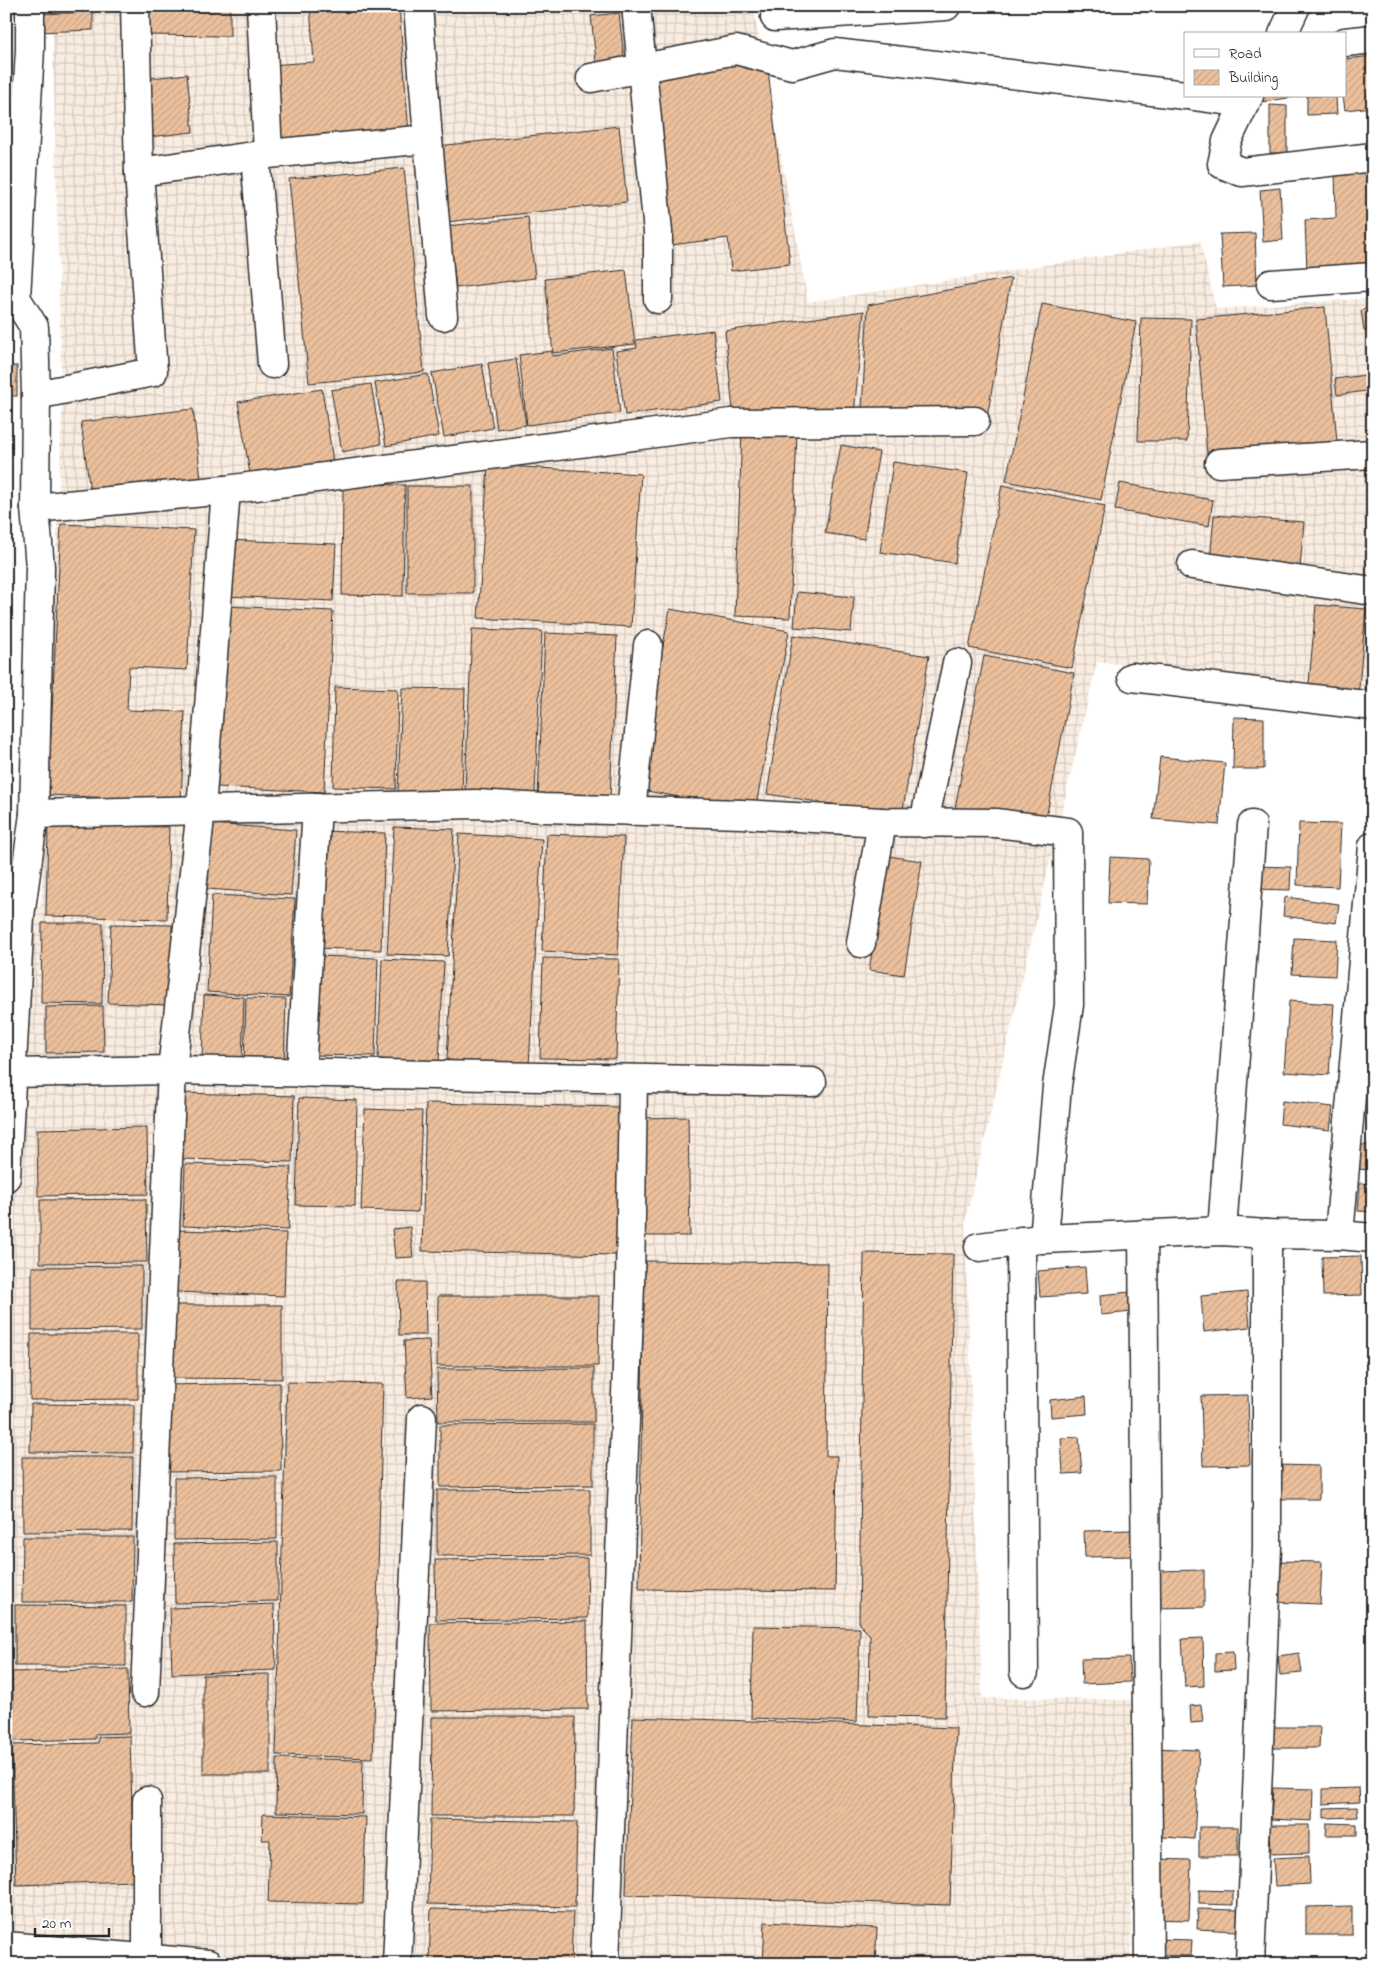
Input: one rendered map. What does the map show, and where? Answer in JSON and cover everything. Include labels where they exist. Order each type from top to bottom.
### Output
[{"type":"street","points":[[6,1177],[12,1073],[13,916],[34,814],[40,567],[35,508],[36,396],[34,327],[16,298],[30,49],[30,6]]},
{"type":"street","points":[[36,396],[153,372],[139,172],[135,6]]},
{"type":"street","points":[[261,6],[261,155],[272,364]]},
{"type":"street","points":[[418,6],[443,316]]},
{"type":"street","points":[[636,6],[658,232],[658,299]]},
{"type":"street","points":[[775,17],[946,6]]},
{"type":"street","points":[[1283,32],[1296,6]]},
{"type":"street","points":[[1346,42],[1373,39]]},
{"type":"street","points":[[591,78],[736,50],[792,65],[835,53],[1184,95]]},
{"type":"street","points":[[1229,98],[1247,99],[1226,141],[1222,164],[1242,172],[1373,157]]},
{"type":"street","points":[[139,172],[261,155],[428,139]]},
{"type":"street","points":[[1272,284],[1373,277]]},
{"type":"street","points":[[35,508],[226,490],[731,423],[975,421]]},
{"type":"street","points":[[1219,463],[1373,454]]},
{"type":"street","points":[[145,1692],[172,1070],[201,809],[226,490]]},
{"type":"street","points":[[1192,565],[1373,591]]},
{"type":"street","points":[[631,811],[648,645]]},
{"type":"street","points":[[924,823],[957,663]]},
{"type":"street","points":[[1132,677],[1373,706]]},
{"type":"street","points":[[34,814],[476,804],[742,814],[882,822],[996,823],[1068,832],[1069,1005],[1033,1240],[1024,1672]]},
{"type":"street","points":[[301,1073],[317,807]]},
{"type":"street","points":[[861,943],[882,822]]},
{"type":"street","points":[[1222,1231],[1252,825]]},
{"type":"street","points":[[1339,1235],[1373,846]]},
{"type":"street","points":[[12,1073],[172,1070],[812,1082]]},
{"type":"street","points":[[605,1964],[630,1285],[633,1079]]},
{"type":"street","points":[[979,1247],[1033,1240],[1222,1231],[1373,1238]]},
{"type":"street","points":[[1143,1234],[1149,1964]]},
{"type":"street","points":[[1250,1964],[1266,1548],[1266,1234]]},
{"type":"street","points":[[397,1964],[422,1418]]},
{"type":"street","points":[[147,1801],[147,1959]]},
{"type":"street","points":[[6,1946],[208,1964]]},
{"type":"shaded area","points":[[52,6],[753,6],[808,302],[1200,241],[1216,309],[1373,298],[1373,688],[1097,662],[965,1222],[982,1698],[1133,1700],[1131,1964],[6,1964],[6,910],[41,906],[62,411]]},
{"type":"building","points":[[146,6],[230,6],[230,36],[145,35]]},
{"type":"building","points":[[310,6],[399,6],[409,134],[276,144],[269,65],[314,62]]},
{"type":"building","points":[[93,12],[93,30],[37,32],[37,14]]},
{"type":"building","points":[[619,13],[625,66],[597,70],[591,16]]},
{"type":"building","points":[[1373,56],[1373,107],[1345,110],[1343,98],[1346,98],[1346,59]]},
{"type":"building","points":[[767,60],[790,264],[731,271],[728,238],[670,245],[651,73]]},
{"type":"building","points":[[187,74],[193,132],[149,137],[143,79]]},
{"type":"building","points":[[1263,98],[1288,98],[1262,102]]},
{"type":"building","points":[[1307,98],[1336,98],[1337,114],[1307,115]]},
{"type":"building","points":[[1270,105],[1287,106],[1287,153],[1270,153]]},
{"type":"building","points":[[619,126],[627,202],[446,222],[438,146]]},
{"type":"building","points":[[404,168],[424,372],[309,383],[289,179]]},
{"type":"building","points":[[1373,169],[1373,273],[1337,275],[1336,265],[1327,266],[1327,271],[1307,272],[1305,220],[1336,218],[1335,170]]},
{"type":"building","points":[[1280,188],[1283,240],[1263,242],[1260,190]]},
{"type":"building","points":[[528,217],[535,278],[456,288],[449,226]]},
{"type":"building","points":[[1255,233],[1257,285],[1223,287],[1220,234]]},
{"type":"building","points":[[626,270],[635,344],[553,353],[545,279]]},
{"type":"building","points":[[1011,278],[987,418],[862,408],[868,305]]},
{"type":"building","points":[[1042,304],[1136,322],[1101,500],[1006,481]]},
{"type":"building","points":[[1325,307],[1337,442],[1207,454],[1196,319]]},
{"type":"building","points":[[1373,308],[1373,330],[1364,331],[1361,310]]},
{"type":"building","points":[[864,311],[854,413],[733,410],[725,331]]},
{"type":"building","points":[[1141,318],[1191,319],[1187,441],[1138,441]]},
{"type":"building","points":[[713,330],[722,402],[625,415],[616,351],[637,348],[636,340]]},
{"type":"building","points":[[612,348],[620,413],[527,425],[519,355],[552,351],[552,356]]},
{"type":"building","points":[[516,359],[526,425],[497,429],[488,363]]},
{"type":"building","points":[[482,364],[493,428],[444,437],[432,373]]},
{"type":"building","points":[[6,366],[17,366],[17,396],[6,396]]},
{"type":"building","points":[[428,374],[439,436],[386,446],[375,383]]},
{"type":"building","points":[[1373,374],[1373,390],[1337,395],[1335,379]]},
{"type":"building","points":[[371,384],[381,444],[342,452],[331,390]]},
{"type":"building","points":[[322,389],[333,461],[250,474],[238,402]]},
{"type":"building","points":[[193,409],[201,479],[90,492],[81,422]]},
{"type":"building","points":[[6,416],[9,416],[12,449],[6,450]]},
{"type":"building","points":[[742,430],[797,431],[790,618],[735,616]]},
{"type":"building","points":[[841,445],[879,452],[864,539],[825,533]]},
{"type":"building","points":[[893,462],[968,473],[955,563],[880,552]]},
{"type":"building","points":[[488,465],[641,474],[631,627],[478,618]]},
{"type":"building","points":[[6,483],[8,483],[7,526],[6,526]]},
{"type":"building","points":[[1120,483],[1213,500],[1209,526],[1115,510]]},
{"type":"building","points":[[343,484],[405,485],[403,596],[342,595]]},
{"type":"building","points":[[1002,485],[1105,506],[1072,668],[969,648]]},
{"type":"building","points":[[407,486],[473,486],[473,593],[407,593]]},
{"type":"building","points":[[1214,515],[1304,522],[1300,568],[1210,561]]},
{"type":"building","points":[[61,524],[194,530],[187,670],[129,667],[127,710],[185,712],[181,801],[48,795]]},
{"type":"building","points":[[6,529],[9,529],[8,557],[6,557]]},
{"type":"building","points":[[226,540],[336,544],[333,601],[224,596]]},
{"type":"building","points":[[6,559],[8,559],[9,594],[6,594]]},
{"type":"building","points":[[797,592],[854,597],[851,632],[794,627]]},
{"type":"building","points":[[1316,605],[1366,609],[1358,698],[1308,694]]},
{"type":"building","points":[[226,606],[333,611],[324,792],[217,787]]},
{"type":"building","points":[[670,609],[789,631],[755,811],[636,789]]},
{"type":"building","points":[[1373,623],[1373,699],[1364,698]]},
{"type":"building","points":[[472,629],[542,631],[535,793],[465,790]]},
{"type":"building","points":[[545,633],[617,636],[610,800],[538,797]]},
{"type":"building","points":[[6,634],[8,634],[8,664],[6,664]]},
{"type":"building","points":[[793,635],[929,656],[902,815],[767,794]]},
{"type":"building","points":[[984,656],[1074,673],[1045,824],[955,808]]},
{"type":"building","points":[[335,687],[398,689],[396,789],[333,787]]},
{"type":"building","points":[[402,688],[465,689],[462,795],[398,793]]},
{"type":"building","points":[[1234,717],[1264,718],[1264,769],[1233,769]]},
{"type":"building","points":[[1160,757],[1225,763],[1219,825],[1153,819]]},
{"type":"building","points":[[1299,823],[1341,824],[1338,887],[1297,885]]},
{"type":"building","points":[[212,824],[296,830],[291,895],[207,889]]},
{"type":"building","points":[[48,825],[169,827],[167,919],[46,916]]},
{"type":"building","points":[[394,827],[454,829],[448,956],[387,954]]},
{"type":"building","points":[[320,831],[385,833],[381,950],[315,948]]},
{"type":"building","points":[[459,834],[542,839],[529,1065],[447,1060]]},
{"type":"building","points":[[547,834],[624,837],[618,955],[542,951]]},
{"type":"building","points":[[888,856],[922,861],[904,975],[869,970]]},
{"type":"building","points":[[1110,857],[1149,859],[1147,904],[1108,903]]},
{"type":"building","points":[[1253,866],[1291,867],[1290,890],[1252,889]]},
{"type":"building","points":[[212,895],[295,899],[289,997],[207,992]]},
{"type":"building","points":[[1285,897],[1339,904],[1336,923],[1283,916]]},
{"type":"building","points":[[42,923],[103,923],[102,1004],[41,1003]]},
{"type":"building","points":[[111,924],[172,925],[170,1005],[108,1003]]},
{"type":"building","points":[[1294,938],[1337,940],[1335,976],[1292,974]]},
{"type":"building","points":[[316,956],[378,958],[375,1056],[314,1055]]},
{"type":"building","points":[[543,958],[619,959],[616,1059],[540,1058]]},
{"type":"building","points":[[382,959],[444,962],[439,1062],[378,1059]]},
{"type":"building","points":[[204,995],[244,997],[242,1061],[202,1060]]},
{"type":"building","points":[[246,998],[286,999],[284,1068],[244,1067]]},
{"type":"building","points":[[1289,1001],[1334,1004],[1329,1075],[1284,1072]]},
{"type":"building","points":[[103,1006],[104,1052],[46,1053],[46,1007]]},
{"type":"building","points":[[181,1093],[294,1096],[292,1162],[180,1159]]},
{"type":"building","points":[[299,1098],[357,1100],[355,1206],[296,1205]]},
{"type":"building","points":[[1282,1101],[1333,1107],[1330,1130],[1280,1124]]},
{"type":"building","points":[[426,1103],[622,1107],[618,1255],[422,1251]]},
{"type":"building","points":[[365,1109],[422,1111],[418,1212],[361,1210]]},
{"type":"building","points":[[688,1117],[690,1236],[642,1236],[640,1118]]},
{"type":"building","points":[[147,1127],[148,1194],[38,1196],[37,1129]]},
{"type":"building","points":[[1357,1145],[1373,1145],[1373,1170],[1356,1169]]},
{"type":"building","points":[[185,1164],[291,1167],[288,1230],[183,1226]]},
{"type":"building","points":[[1360,1183],[1373,1184],[1373,1212],[1358,1211]]},
{"type":"building","points":[[146,1199],[147,1262],[40,1263],[40,1200]]},
{"type":"building","points":[[410,1227],[413,1257],[395,1258],[392,1229]]},
{"type":"building","points":[[177,1230],[286,1233],[284,1296],[175,1292]]},
{"type":"building","points":[[864,1253],[953,1254],[945,1717],[869,1716],[870,1635],[859,1624]]},
{"type":"building","points":[[1361,1256],[1362,1295],[1323,1296],[1322,1257]]},
{"type":"building","points":[[644,1261],[828,1263],[826,1456],[837,1456],[835,1591],[639,1589]]},
{"type":"building","points":[[142,1266],[142,1329],[32,1330],[32,1267]]},
{"type":"building","points":[[1085,1267],[1087,1294],[1040,1297],[1038,1271]]},
{"type":"building","points":[[398,1282],[425,1282],[426,1335],[399,1335]]},
{"type":"building","points":[[1130,1292],[1132,1312],[1101,1315],[1100,1295]]},
{"type":"building","points":[[1247,1292],[1250,1327],[1204,1332],[1201,1296]]},
{"type":"building","points":[[438,1296],[599,1296],[598,1366],[437,1366]]},
{"type":"building","points":[[169,1305],[282,1305],[282,1379],[169,1378]]},
{"type":"building","points":[[31,1334],[138,1334],[138,1399],[30,1400]]},
{"type":"building","points":[[429,1340],[432,1396],[407,1398],[404,1341]]},
{"type":"building","points":[[594,1368],[594,1422],[438,1422],[437,1369]]},
{"type":"building","points":[[287,1382],[383,1384],[373,1758],[276,1755]]},
{"type":"building","points":[[280,1383],[281,1471],[165,1472],[165,1385]]},
{"type":"building","points":[[1248,1395],[1250,1465],[1203,1466],[1201,1396]]},
{"type":"building","points":[[1086,1396],[1087,1414],[1051,1417],[1050,1400]]},
{"type":"building","points":[[31,1404],[134,1405],[133,1453],[30,1452]]},
{"type":"building","points":[[593,1424],[593,1485],[440,1487],[440,1425]]},
{"type":"building","points":[[1079,1437],[1082,1473],[1063,1474],[1061,1438]]},
{"type":"building","points":[[22,1457],[133,1457],[132,1531],[23,1532]]},
{"type":"building","points":[[1277,1465],[1319,1466],[1319,1499],[1276,1499]]},
{"type":"building","points":[[277,1477],[277,1539],[174,1540],[174,1478]]},
{"type":"building","points":[[590,1489],[590,1555],[437,1556],[437,1490]]},
{"type":"building","points":[[1134,1530],[1134,1556],[1085,1557],[1084,1531]]},
{"type":"building","points":[[23,1537],[133,1537],[132,1602],[22,1602]]},
{"type":"building","points":[[278,1542],[278,1601],[175,1603],[174,1544]]},
{"type":"building","points":[[587,1558],[588,1618],[436,1620],[435,1560]]},
{"type":"building","points":[[1276,1561],[1322,1562],[1320,1604],[1275,1602]]},
{"type":"building","points":[[1204,1570],[1204,1607],[1157,1608],[1156,1571]]},
{"type":"building","points":[[274,1604],[276,1670],[172,1674],[170,1608]]},
{"type":"building","points":[[15,1605],[126,1606],[126,1666],[15,1666]]},
{"type":"building","points":[[587,1621],[588,1709],[431,1711],[430,1623]]},
{"type":"building","points":[[753,1626],[860,1628],[857,1722],[751,1718]]},
{"type":"building","points":[[1203,1638],[1204,1686],[1185,1687],[1182,1639]]},
{"type":"building","points":[[1233,1652],[1234,1670],[1215,1671],[1215,1653]]},
{"type":"building","points":[[1299,1653],[1302,1673],[1280,1675],[1278,1656]]},
{"type":"building","points":[[1129,1658],[1130,1682],[1082,1684],[1081,1659]]},
{"type":"building","points":[[128,1669],[129,1733],[95,1734],[95,1739],[14,1741],[12,1672]]},
{"type":"building","points":[[270,1674],[270,1774],[203,1774],[203,1675]]},
{"type":"building","points":[[1201,1705],[1203,1722],[1191,1723],[1190,1706]]},
{"type":"building","points":[[432,1717],[575,1717],[574,1816],[431,1816]]},
{"type":"building","points":[[633,1717],[956,1728],[950,1905],[626,1895]]},
{"type":"building","points":[[1272,1727],[1320,1727],[1319,1748],[1272,1748]]},
{"type":"building","points":[[130,1736],[134,1881],[16,1885],[12,1745],[98,1743],[98,1737]]},
{"type":"building","points":[[1153,1748],[1199,1750],[1194,1839],[1148,1836]]},
{"type":"building","points":[[277,1758],[363,1760],[362,1814],[276,1812]]},
{"type":"building","points":[[1273,1788],[1313,1789],[1312,1821],[1271,1819]]},
{"type":"building","points":[[1359,1788],[1360,1802],[1323,1804],[1323,1789]]},
{"type":"building","points":[[1357,1807],[1358,1817],[1324,1818],[1324,1808]]},
{"type":"building","points":[[263,1814],[366,1817],[363,1904],[268,1902],[270,1840],[262,1840]]},
{"type":"building","points":[[430,1819],[577,1822],[575,1907],[428,1904]]},
{"type":"building","points":[[1327,1823],[1357,1824],[1357,1835],[1326,1835]]},
{"type":"building","points":[[1270,1825],[1309,1825],[1309,1853],[1271,1854]]},
{"type":"building","points":[[1199,1827],[1238,1827],[1238,1856],[1199,1856]]},
{"type":"building","points":[[1309,1856],[1310,1884],[1275,1886],[1273,1858]]},
{"type":"building","points":[[1151,1859],[1191,1860],[1189,1920],[1149,1919]]},
{"type":"building","points":[[1199,1890],[1233,1891],[1233,1905],[1199,1904]]},
{"type":"building","points":[[1352,1906],[1352,1935],[1306,1935],[1306,1907]]},
{"type":"building","points":[[431,1909],[573,1912],[571,1964],[429,1964]]},
{"type":"building","points":[[1198,1909],[1238,1910],[1237,1931],[1197,1929]]},
{"type":"building","points":[[765,1922],[877,1928],[875,1964],[763,1964]]},
{"type":"building","points":[[1156,1939],[1192,1940],[1191,1956],[1156,1955]]}]
